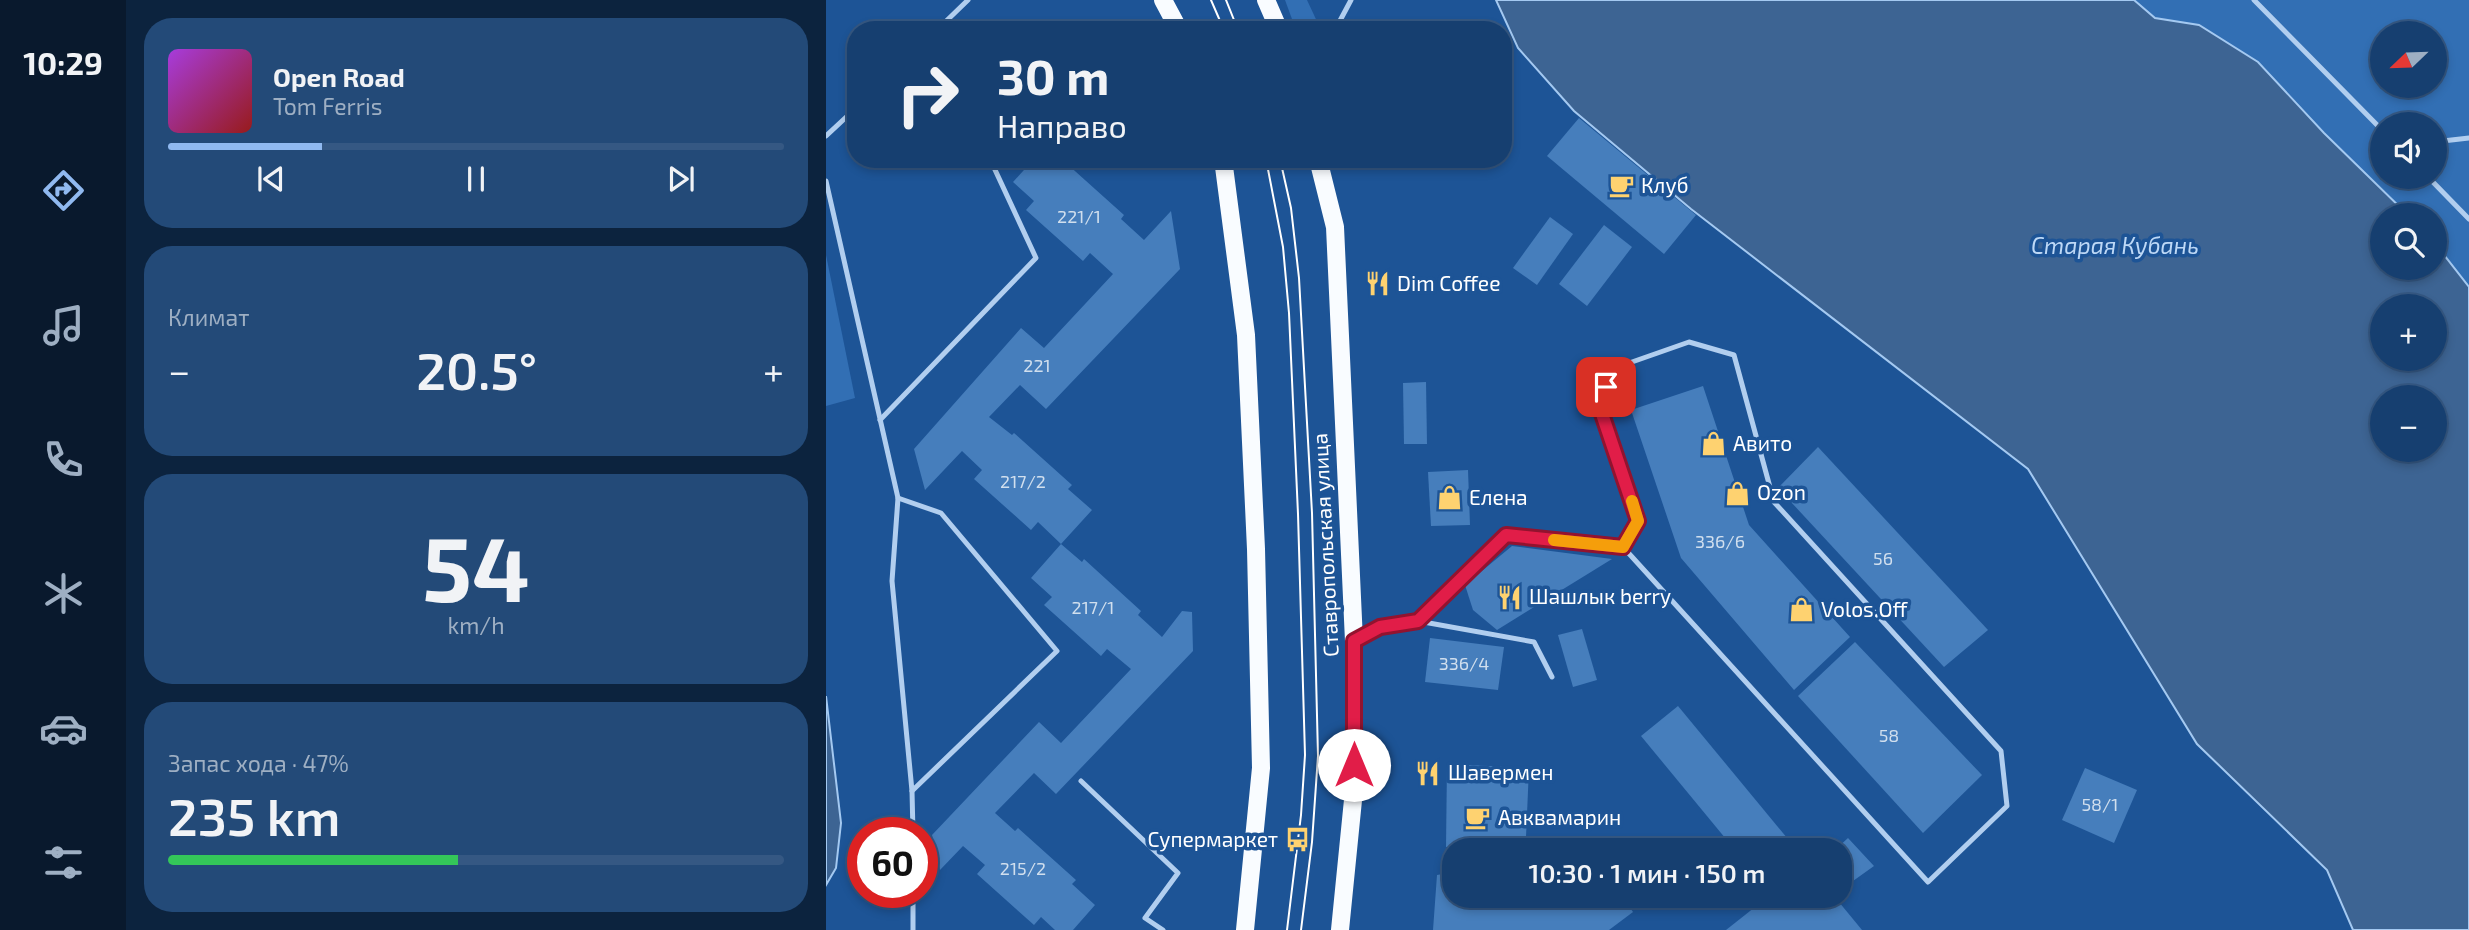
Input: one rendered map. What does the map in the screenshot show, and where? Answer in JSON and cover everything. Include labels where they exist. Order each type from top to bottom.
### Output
[{"type":"main road","points":[[1163,0],[1174,21]]},
{"type":"main road","points":[[1266,0],[1275,21]]},
{"type":"main road","points":[[1224,168],[1246,335],[1256,548],[1261,768],[1245,930]]},
{"type":"main road","name":"Ставропольская улица","points":[[1320,168],[1335,228],[1354,641],[1354,790],[1340,930]]},
{"type":"lane","points":[[946,21],[968,0]]},
{"type":"lane","points":[[1340,21],[1351,0]]},
{"type":"lane","points":[[2253,0],[2370,118]]},
{"type":"lane","points":[[826,136],[847,116]]},
{"type":"lane","points":[[2447,141],[2469,138]]},
{"type":"lane","points":[[880,420],[1036,258],[994,168]]},
{"type":"lane","points":[[826,181],[898,498],[892,581],[912,791],[912,817]]},
{"type":"lane","points":[[2440,189],[2469,219]]},
{"type":"lane","points":[[1418,621],[1506,535],[1623,547],[1927,882],[2007,806],[2001,751],[1774,502],[1734,355],[1689,342],[1612,369],[1599,405],[1638,521],[1623,547]]},
{"type":"lane","points":[[898,498],[941,513],[1057,651],[912,791]]},
{"type":"lane","points":[[1354,641],[1380,627],[1418,621],[1534,642],[1552,677]]},
{"type":"lane","points":[[1081,781],[1178,873],[1145,918],[1163,930]]},
{"type":"lane","points":[[913,908],[913,930]]},
{"type":"shaded area","points":[[1285,0],[1307,0],[1317,21],[1293,21]]},
{"type":"shaded area","points":[[2134,0],[2469,0],[2469,287],[2447,259],[2447,203],[2394,203],[2380,189],[2447,189],[2447,112],[2370,112],[2370,179],[2258,62],[2199,25],[2155,18]]},
{"type":"shaded area","points":[[826,255],[855,398],[826,406]]},
{"type":"water","name":"Старая Кубань","points":[[1496,0],[2134,0],[2155,18],[2199,25],[2258,62],[2370,178],[2370,189],[2381,189],[2396,203],[2370,203],[2370,280],[2447,280],[2447,259],[2469,287],[2469,930],[2353,930],[2327,870],[2197,744],[2028,469],[1691,209],[1574,111],[1518,48],[1512,35],[1512,21],[1506,21]]},
{"type":"water","points":[[826,696],[841,823],[836,868],[826,885]]},
{"type":"building","points":[[1579,118],[1696,215],[1664,254],[1547,156]]},
{"type":"building","points":[[1026,168],[1072,168],[1124,215],[1121,219],[1144,240],[1171,211],[1180,269],[1046,409],[1020,385],[989,417],[1012,435],[1014,433],[1072,485],[1068,489],[1092,510],[1061,544],[1038,522],[1031,530],[974,479],[982,470],[962,451],[925,490],[914,449],[1021,328],[1044,348],[1113,274],[1090,253],[1083,261],[1026,210],[1034,201],[1013,182]]},
{"type":"building","points":[[1550,217],[1573,234],[1537,285],[1513,268]]},
{"type":"building","points":[[1604,225],[1632,247],[1587,306],[1559,284]]},
{"type":"building","points":[[1426,382],[1427,444],[1404,444],[1403,383]]},
{"type":"building","points":[[1703,386],[1749,525],[1850,637],[1794,690],[1681,558],[1631,410]]},
{"type":"building","points":[[1818,447],[1988,630],[1944,667],[1778,488]]},
{"type":"building","points":[[1468,470],[1470,525],[1431,526],[1428,472]]},
{"type":"building","points":[[1061,544],[1082,562],[1084,559],[1141,611],[1138,615],[1162,637],[1182,611],[1192,612],[1193,651],[1056,794],[1034,773],[995,813],[1015,831],[1018,828],[1076,880],[1072,884],[1095,905],[1073,930],[1055,930],[1041,917],[1034,925],[977,874],[985,865],[963,846],[940,870],[938,861],[938,829],[1039,722],[1061,743],[1131,669],[1107,649],[1101,656],[1044,605],[1052,597],[1031,578]]},
{"type":"building","name":"Шашлык berry","points":[[1512,546],[1612,559],[1497,630],[1473,610],[1465,585]]},
{"type":"building","points":[[1582,629],[1597,680],[1573,687],[1558,635]]},
{"type":"building","points":[[1430,638],[1504,647],[1498,690],[1425,682]]},
{"type":"building","points":[[1855,642],[1982,775],[1923,833],[1798,696]]},
{"type":"building","points":[[1678,706],[1787,838],[1725,838],[1641,736]]},
{"type":"building","points":[[1447,764],[1529,768],[1526,837],[1446,838]]},
{"type":"building","points":[[2085,768],[2137,790],[2114,843],[2062,820]]},
{"type":"building","points":[[1852,842],[1874,866],[1852,882]]},
{"type":"building","points":[[1442,874],[1442,908],[1630,908],[1633,912],[1609,930],[1433,930],[1437,875]]},
{"type":"building","points":[[1754,908],[1844,908],[1862,930],[1726,930]]},
{"type":"tram line","points":[[1211,0],[1220,21]]},
{"type":"tram line","points":[[1226,0],[1234,21]]},
{"type":"tram line","points":[[1268,168],[1283,247],[1289,313],[1305,755],[1301,815],[1287,930]]},
{"type":"tram line","points":[[1282,168],[1291,208],[1299,278],[1312,513],[1318,756],[1312,842],[1301,930]]},
{"type":"slow traffic","points":[[1554,540],[1623,547],[1638,521],[1632,501]]},
{"type":"place","name":"Клуб","points":[[1621,186]]},
{"type":"place","name":"Dim Coffee","points":[[1377,284]]},
{"type":"place","name":"Авито","points":[[1713,444]]},
{"type":"place","name":"Ozon","points":[[1737,493]]},
{"type":"place","name":"Елена","points":[[1449,498]]},
{"type":"place","name":"Шашлык berry","points":[[1509,597]]},
{"type":"place","name":"Volos.Off","points":[[1801,610]]},
{"type":"place","name":"Шавермен","points":[[1428,773]]},
{"type":"place","name":"Авквамарин","points":[[1478,818]]},
{"type":"place","name":"Супермаркет","points":[[1298,840]]},
{"type":"route","points":[[1354,765],[1354,641],[1380,627],[1418,621],[1506,535],[1623,547],[1638,521],[1599,405],[1606,387]]}]
